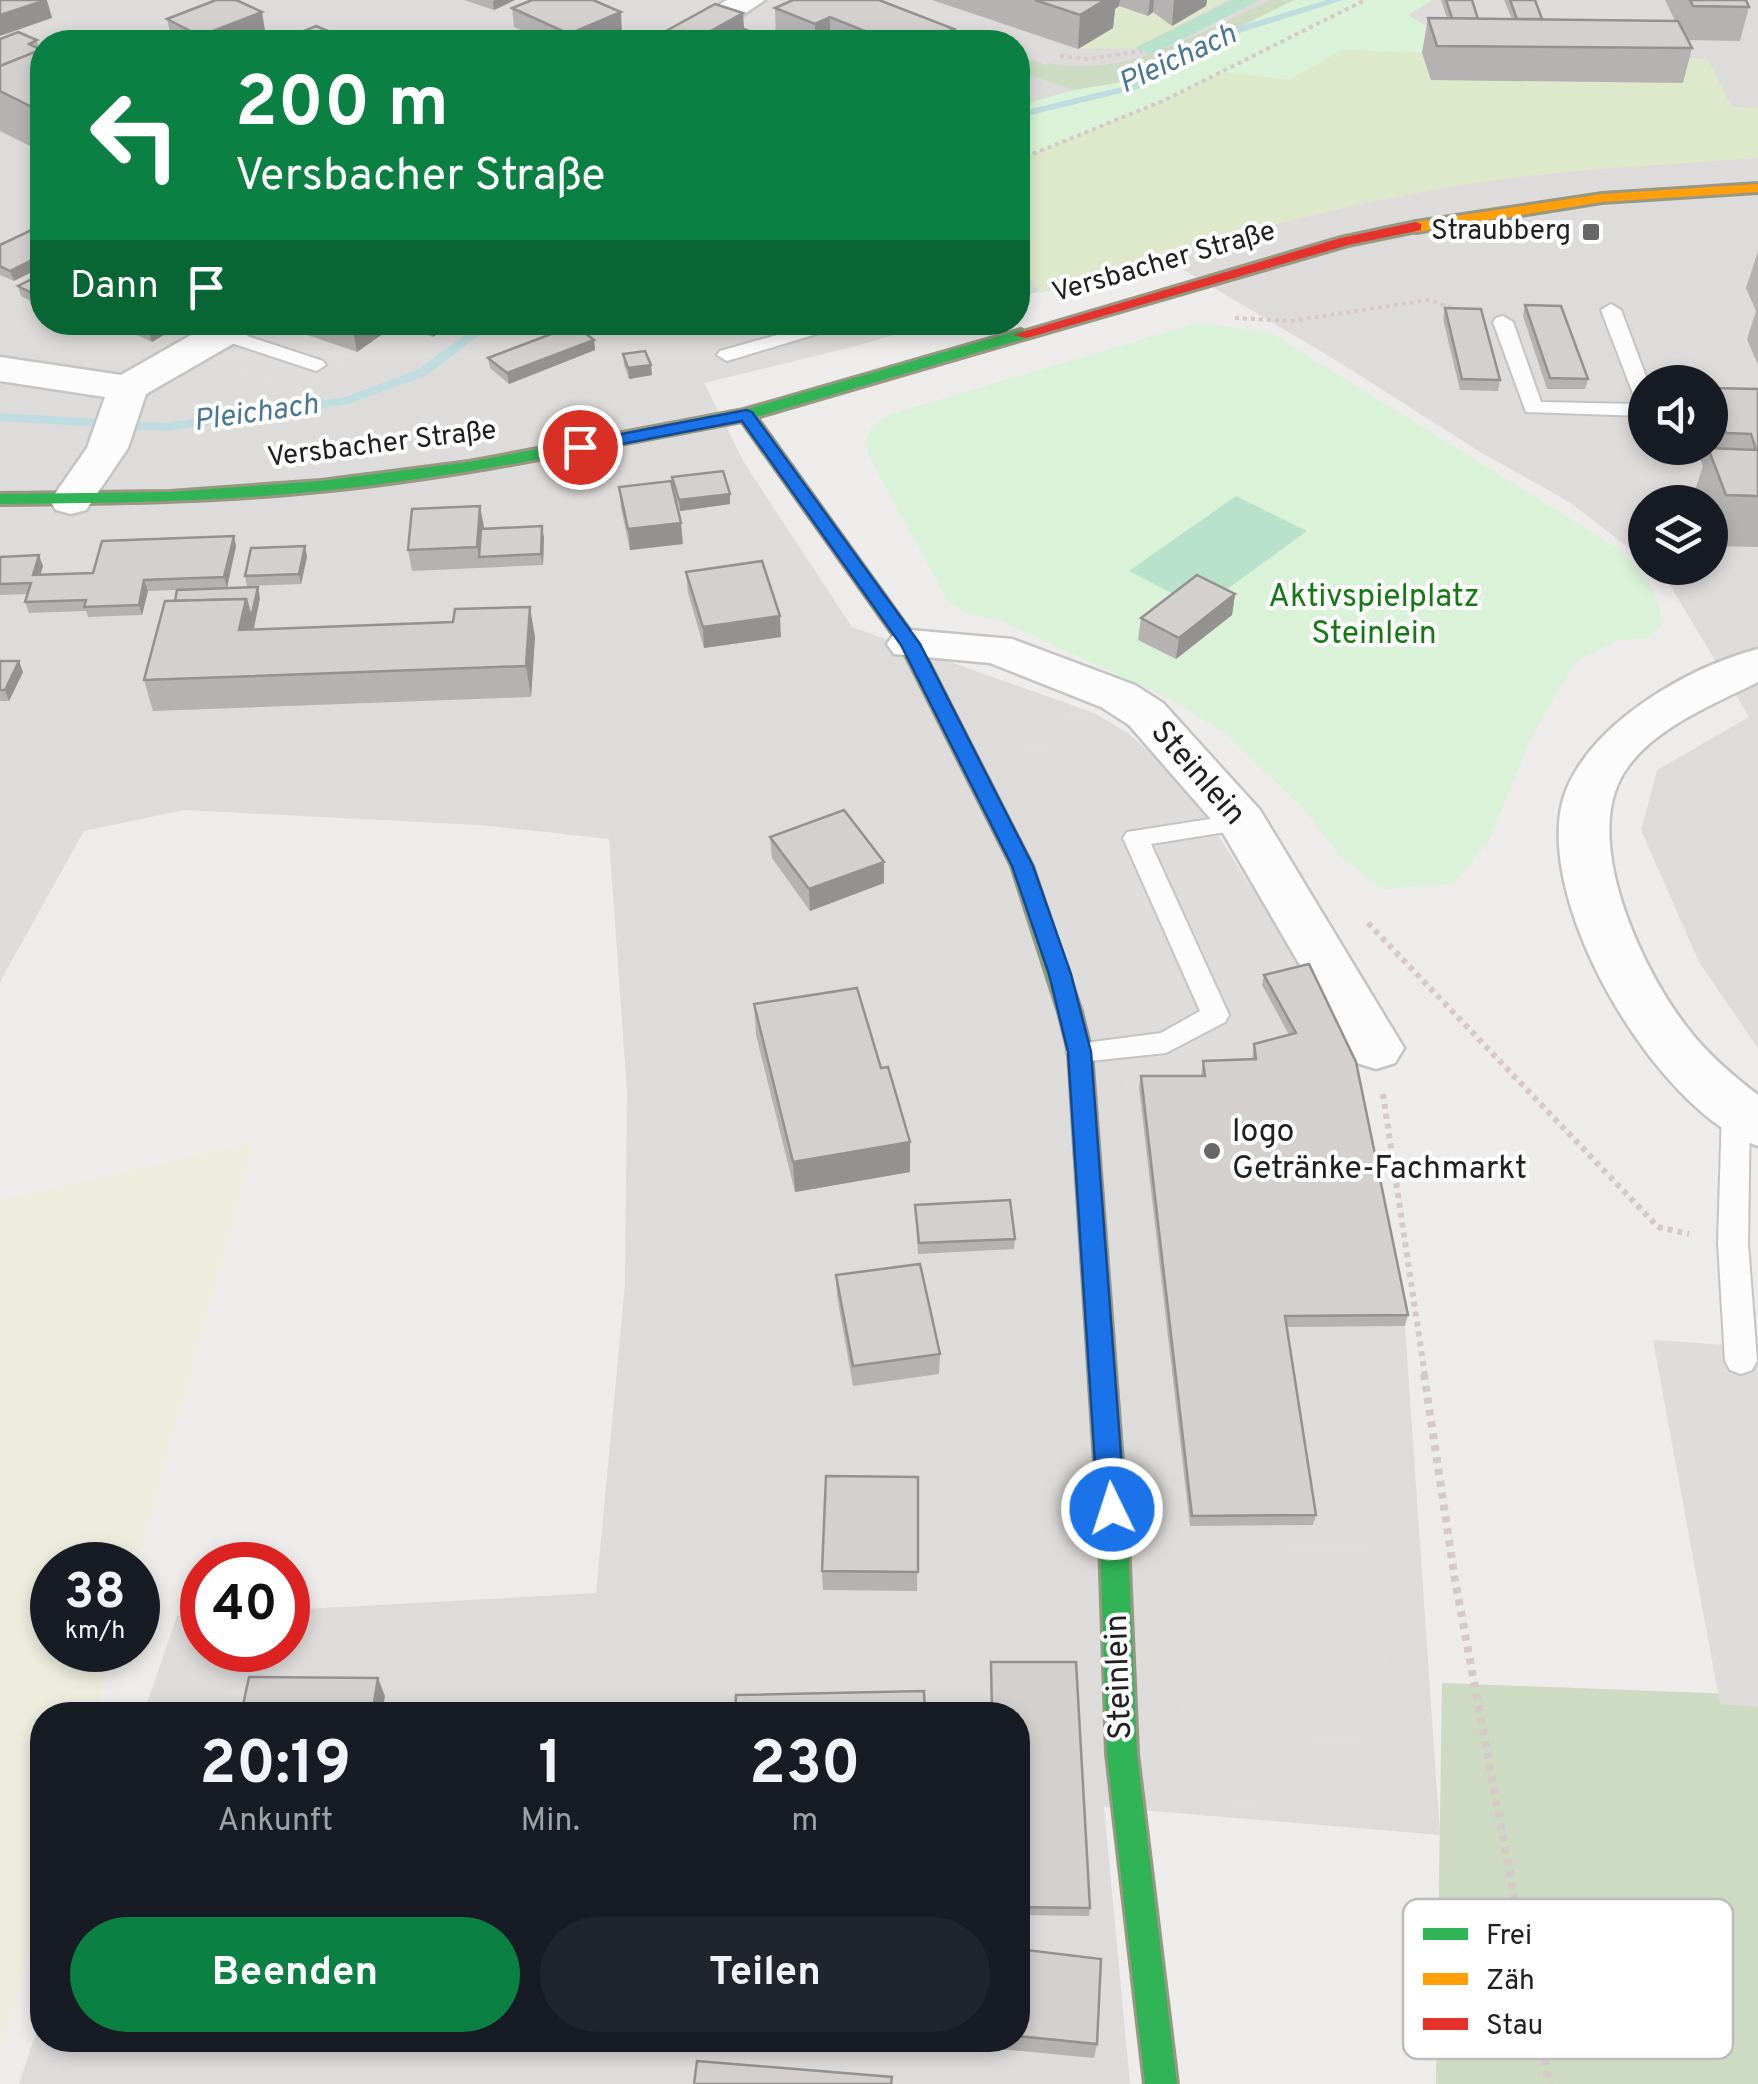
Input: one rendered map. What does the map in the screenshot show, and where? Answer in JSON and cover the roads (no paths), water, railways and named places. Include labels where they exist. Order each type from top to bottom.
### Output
[{"type":"main road","name":"Versbacher Straße","points":[[1030,334],[1381,233],[1548,205],[1686,190],[1758,188]]},
{"type":"main road","name":"Versbacher Straße","points":[[0,499],[71,501],[322,486],[431,472],[746,415],[1025,335]]},
{"type":"main road","name":"Steinlein","points":[[746,415],[910,644],[1022,866],[1060,974],[1080,1052],[1117,1585],[1122,1754],[1161,2084]]},
{"type":"street","points":[[700,30],[730,12]]},
{"type":"street","points":[[71,501],[105,456],[125,403],[223,335]]},
{"type":"street","points":[[0,369],[125,403]]},
{"type":"street","name":"Steinlein","points":[[910,644],[996,649],[1118,696],[1146,714],[1242,822],[1376,1048]]},
{"type":"street","points":[[1747,1117],[1668,1042],[1618,960],[1590,885],[1583,816],[1604,764],[1645,726],[1758,664]]},
{"type":"lane","points":[[1611,310],[1632,365]]},
{"type":"lane","points":[[1503,322],[1533,408],[1628,410]]},
{"type":"lane","points":[[249,335],[316,365]]},
{"type":"lane","points":[[728,355],[800,335]]},
{"type":"lane","points":[[1080,1052],[1166,1043],[1215,1016],[1136,838],[1242,822]]},
{"type":"lane","points":[[1741,1361],[1733,1243],[1747,1117]]},
{"type":"waterway","name":"Pleichach","points":[[1030,112],[1134,87],[1235,31],[1338,0]]},
{"type":"waterway","name":"Pleichach","points":[[0,417],[166,427],[349,400],[423,372],[473,335]]},
{"type":"place","name":"Straubberg","points":[[1591,232]]},
{"type":"place","name":"logo Getränke-Fachmarkt","points":[[1212,1151]]},
{"type":"park label","name":"Aktivspielplatz Steinlein","points":[[1374,616]]}]
